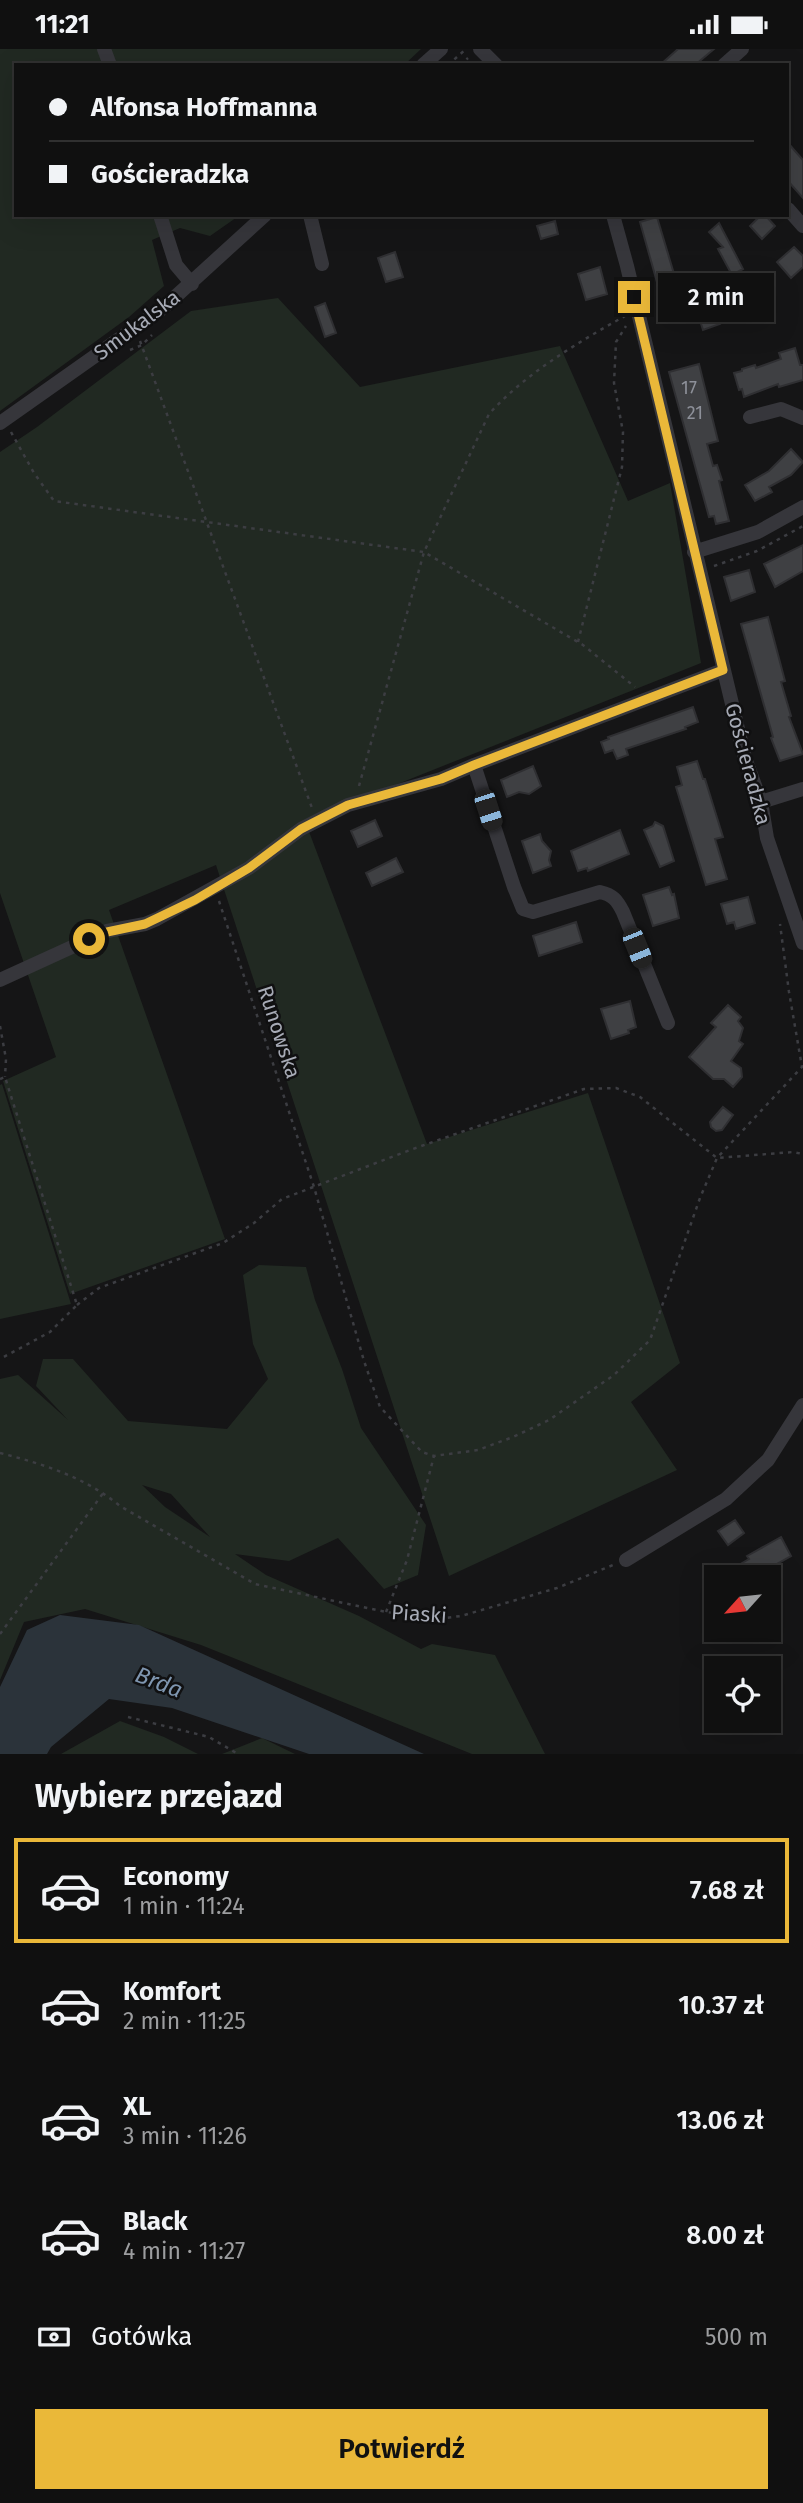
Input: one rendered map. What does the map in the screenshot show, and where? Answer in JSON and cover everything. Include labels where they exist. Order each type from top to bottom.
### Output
[{"type":"street","points":[[425,63],[440,49]]},
{"type":"street","points":[[480,49],[494,63]]},
{"type":"street","points":[[726,63],[742,49]]},
{"type":"street","points":[[789,210],[803,226]]},
{"type":"street","points":[[161,217],[176,265],[192,284]]},
{"type":"street","name":"Smukalska","points":[[5,427],[192,284],[263,217]]},
{"type":"street","points":[[310,217],[322,264]]},
{"type":"street","name":"Gościeradzka","points":[[614,217],[745,758],[761,802],[766,838],[803,943]]},
{"type":"street","points":[[750,417],[781,409],[803,418]]},
{"type":"street","points":[[694,552],[758,533],[803,507]]},
{"type":"street","points":[[0,981],[107,932],[157,919],[249,868],[301,829],[354,803],[441,779],[723,670]]},
{"type":"street","points":[[474,765],[523,909],[533,912],[600,892],[611,894],[623,912],[668,1023]]},
{"type":"street","points":[[761,802],[803,789]]},
{"type":"street","points":[[626,1560],[726,1499],[768,1460],[803,1405]]},
{"type":"path","points":[[450,63],[466,49]]},
{"type":"path","points":[[354,803],[424,552],[489,414],[503,399],[574,345],[637,308]]},
{"type":"path","points":[[578,642],[622,467],[623,432],[614,383],[616,342],[637,308]]},
{"type":"path","points":[[136,329],[317,821]]},
{"type":"path","points":[[5,427],[54,501],[424,552],[578,642],[649,698]]},
{"type":"path","points":[[699,570],[757,551],[803,526]]},
{"type":"path","name":"Runowska","points":[[215,888],[314,1187],[364,1361],[380,1407],[422,1452],[434,1456]]},
{"type":"path","points":[[386,1612],[407,1560],[434,1456],[478,1450],[549,1420],[614,1375],[650,1340],[700,1198],[717,1158],[803,1067],[789,992],[780,919]]},
{"type":"path","points":[[0,1026],[6,1059],[5,1077],[77,1305]]},
{"type":"path","points":[[0,1079],[5,1077]]},
{"type":"path","points":[[0,1359],[50,1332],[99,1288],[223,1243],[254,1223],[282,1199],[410,1150],[584,1089],[616,1088],[640,1097],[717,1158],[793,1152],[803,1154]]},
{"type":"path","name":"Piaski","points":[[0,1453],[55,1468],[104,1492],[120,1506],[255,1584],[386,1612],[437,1619],[461,1616],[556,1588],[626,1560]]},
{"type":"path","points":[[0,1633],[104,1492]]},
{"type":"path","points":[[128,1717],[209,1737],[238,1754]]},
{"type":"shaded area","points":[[0,49],[421,49],[406,63],[14,63],[14,217],[237,217],[210,236],[180,228],[152,240],[164,286],[129,317],[0,411]]},
{"type":"shaded area","points":[[278,298],[360,387],[560,346],[628,501],[670,483],[701,663],[305,821],[427,1144],[588,1093],[680,1363],[631,1402],[677,1470],[449,1576],[216,865],[109,910],[225,1239],[70,1294],[3,1081],[56,1057],[0,893],[0,452],[191,311]]},
{"type":"shaded area","points":[[2,1084],[71,1304],[0,1319],[0,1085]]},
{"type":"shaded area","points":[[259,1265],[306,1267],[315,1300],[361,1428],[426,1525],[418,1575],[384,1589],[338,1538],[289,1561],[235,1554],[266,1575],[359,1616],[421,1649],[432,1644],[495,1655],[545,1754],[472,1754],[201,1645],[85,1609],[24,1622],[0,1680],[0,1379],[18,1375],[68,1420],[36,1386],[43,1359],[73,1359],[128,1421],[227,1429],[268,1379],[253,1344],[243,1275]],"holes":[[[142,1485],[171,1494],[210,1537],[165,1507]]]},
{"type":"shaded area","points":[[120,1721],[164,1737],[198,1754],[61,1754]]},
{"type":"shaded area","points":[[262,1738],[295,1754],[222,1754]]},
{"type":"water","name":"Brda","points":[[60,1615],[139,1625],[424,1754],[309,1754],[172,1708],[109,1699],[51,1747],[47,1754],[0,1754],[0,1687],[27,1630]]},
{"type":"building","points":[[678,49],[714,49],[697,63],[662,63]]},
{"type":"building","points":[[789,144],[803,160],[803,198],[789,182]]},
{"type":"building","points":[[657,217],[680,294],[705,281],[713,297],[711,298],[720,324],[703,330],[695,305],[666,314],[640,222]]},
{"type":"building","points":[[759,217],[767,217],[775,226],[762,239],[750,226]]},
{"type":"building","points":[[555,221],[558,234],[541,239],[537,226]]},
{"type":"building","points":[[719,223],[743,269],[732,275],[718,249],[723,247],[709,232]]},
{"type":"building","points":[[794,247],[803,256],[803,267],[791,278],[777,262]]},
{"type":"building","points":[[395,252],[403,277],[386,282],[378,258]]},
{"type":"building","points":[[600,267],[607,294],[586,300],[578,274]]},
{"type":"building","points":[[325,303],[336,333],[325,337],[315,307]]},
{"type":"building","points":[[795,348],[800,365],[803,365],[803,380],[779,387],[778,384],[744,397],[734,373],[781,359],[779,353]]},
{"type":"building","points":[[699,364],[718,441],[707,444],[713,466],[717,465],[722,480],[719,481],[729,521],[716,524],[714,516],[709,517],[669,372]]},
{"type":"building","points":[[791,449],[803,462],[791,475],[769,487],[772,492],[755,501],[745,485],[769,471]]},
{"type":"building","points":[[803,545],[803,571],[775,587],[764,564]]},
{"type":"building","points":[[749,570],[755,592],[731,601],[724,577]]},
{"type":"building","points":[[768,617],[785,681],[781,682],[791,716],[789,717],[803,754],[780,761],[771,738],[773,737],[741,624]]},
{"type":"building","points":[[693,707],[698,722],[685,727],[686,729],[626,749],[628,755],[617,759],[613,750],[605,753],[601,742],[609,739],[608,737]]},
{"type":"building","points":[[697,761],[723,837],[715,839],[727,879],[706,885],[676,787],[682,785],[677,767]]},
{"type":"building","points":[[533,766],[541,786],[529,794],[519,792],[507,797],[501,780]]},
{"type":"building","points":[[375,820],[382,836],[358,847],[351,831]]},
{"type":"building","points":[[655,822],[663,826],[674,861],[660,867],[644,830]]},
{"type":"building","points":[[620,830],[629,854],[588,871],[587,868],[578,871],[571,851]]},
{"type":"building","points":[[540,834],[542,841],[551,851],[551,866],[533,873],[522,841]]},
{"type":"building","points":[[396,858],[403,872],[372,886],[366,873]]},
{"type":"building","points":[[669,887],[672,895],[674,894],[679,918],[653,926],[643,895]]},
{"type":"building","points":[[748,897],[755,923],[736,929],[734,922],[727,924],[721,904]]},
{"type":"building","points":[[576,922],[582,942],[539,956],[533,936]]},
{"type":"building","points":[[630,1001],[636,1027],[628,1030],[629,1033],[611,1039],[601,1009]]},
{"type":"building","points":[[728,1005],[741,1017],[738,1021],[743,1028],[739,1041],[743,1044],[731,1061],[741,1068],[742,1077],[733,1087],[724,1079],[713,1079],[689,1057],[716,1027],[711,1023]]},
{"type":"building","points":[[723,1107],[733,1115],[722,1130],[716,1131],[710,1122]]},
{"type":"building","points":[[735,1520],[744,1533],[728,1545],[718,1531]]},
{"type":"building","points":[[781,1537],[791,1556],[775,1565],[739,1565],[749,1559],[747,1556]]},
{"type":"route","points":[[89,939],[107,932],[145,924],[195,900],[249,868],[301,829],[348,805],[441,779],[723,670],[634,297]]}]
